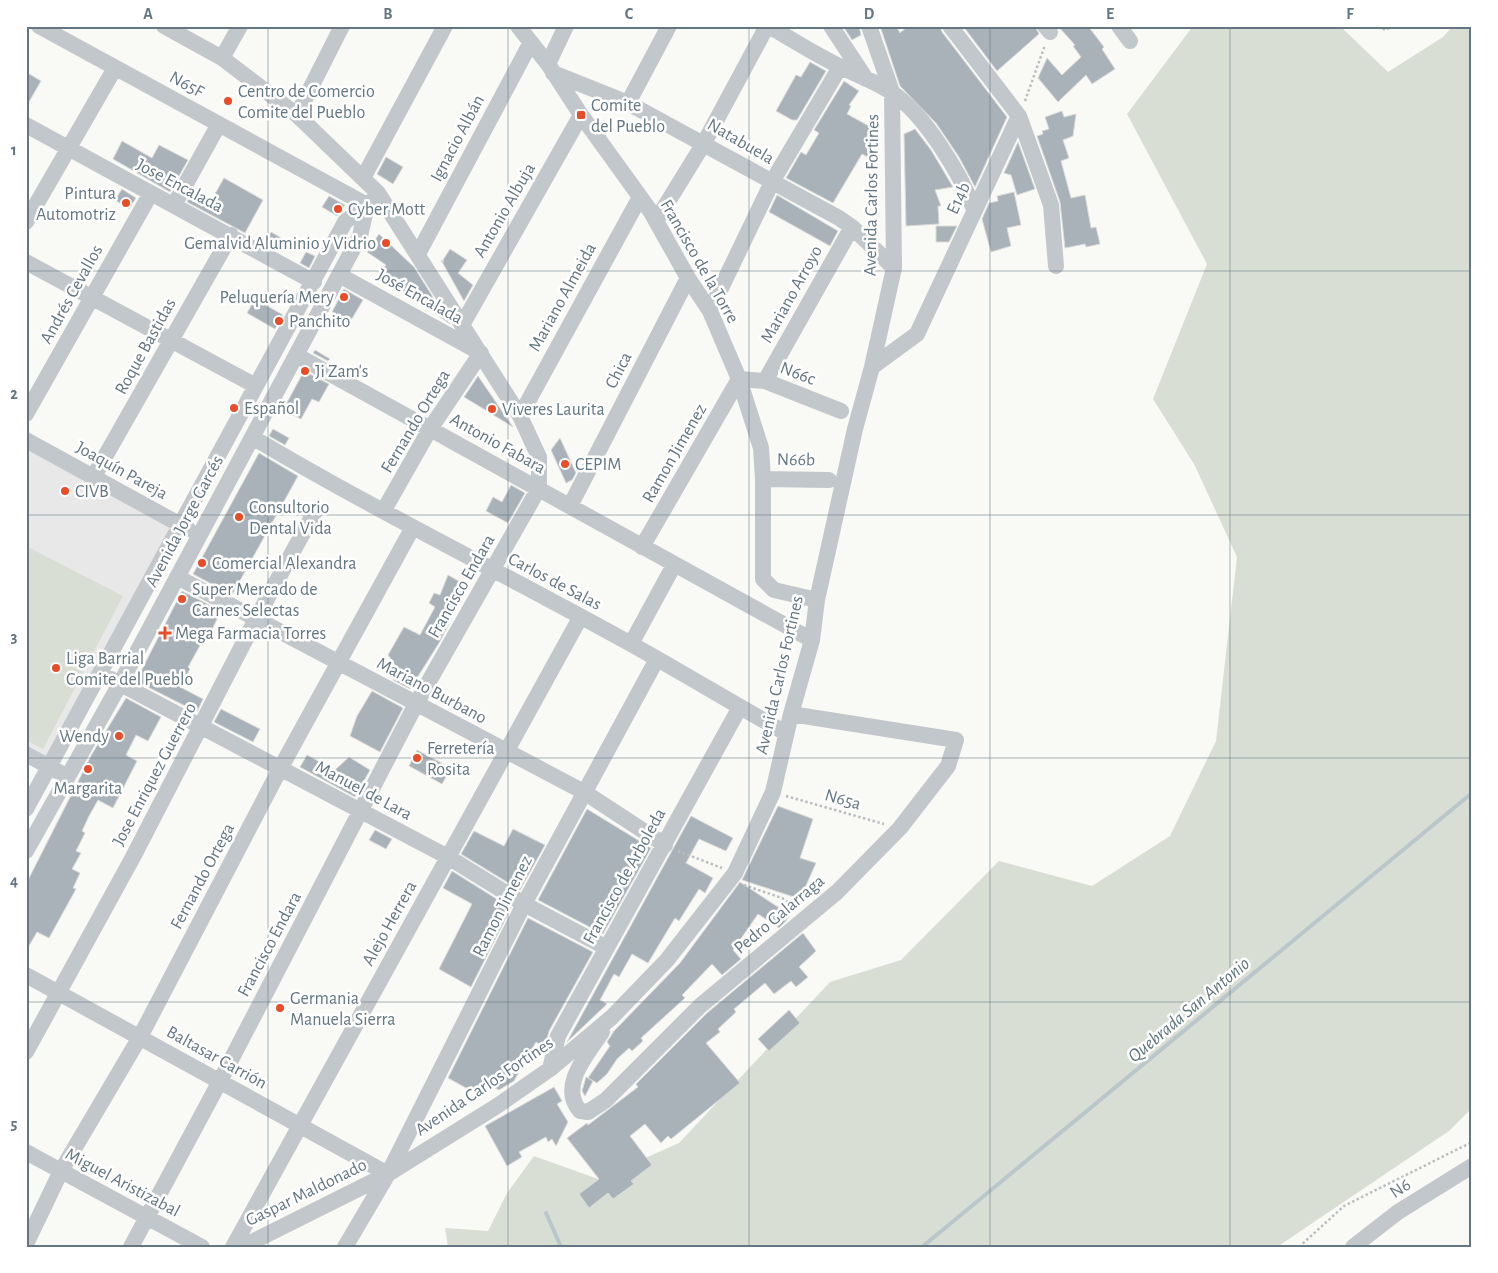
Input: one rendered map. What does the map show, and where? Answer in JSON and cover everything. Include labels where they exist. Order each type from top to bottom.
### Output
[{"type":"street","name":"N65F","points":[[39,26],[219,124],[373,199]]},
{"type":"street","name":"Francisco Endara","points":[[131,1247],[220,1081],[416,704],[539,488],[540,457],[520,416],[481,353],[418,254],[373,199],[363,178],[297,115],[222,58],[164,26]]},
{"type":"street","points":[[222,58],[240,26]]},
{"type":"street","points":[[297,115],[342,26]]},
{"type":"street","points":[[363,178],[445,26]]},
{"type":"street","name":"Francisco de la Torre","points":[[518,26],[551,69],[581,115],[640,197],[710,311],[739,379],[761,448],[763,479],[763,579],[774,590],[817,600]]},
{"type":"street","points":[[551,69],[566,26]]},
{"type":"street","points":[[628,103],[669,26]]},
{"type":"street","points":[[656,221],[704,143],[768,26],[892,92],[909,106],[943,150],[964,184],[974,209]]},
{"type":"street","points":[[831,26],[866,79]]},
{"type":"street","name":"Avenida Carlos Fortines","points":[[388,1174],[497,1106],[550,1068],[612,1017],[667,960],[735,873],[773,792],[786,733],[812,640],[817,600],[855,429],[872,368],[894,268],[892,92],[868,26]]},
{"type":"street","points":[[950,26],[1019,116],[1051,205],[1056,266]]},
{"type":"street","points":[[1119,26],[1130,41]]},
{"type":"street","name":"Ignacio Albán","points":[[418,254],[531,42]]},
{"type":"street","points":[[710,311],[772,182],[840,66]]},
{"type":"street","points":[[26,222],[67,147],[115,68]]},
{"type":"street","name":"Natabuela","points":[[551,69],[628,103],[704,143],[852,227],[894,268]]},
{"type":"street","name":"Antonio Albuja","points":[[462,325],[581,115]]},
{"type":"street","name":"E14b","points":[[872,368],[916,334],[1019,116]]},
{"type":"street","points":[[174,205],[219,124]]},
{"type":"street","name":"Jose Encalada","points":[[26,125],[231,235],[314,282]]},
{"type":"street","name":"Andrés Cevallos","points":[[26,414],[151,193]]},
{"type":"street","name":"Mariano Almeida","points":[[520,416],[640,197]]},
{"type":"street","name":"Avenida Jorge Garcés","points":[[26,851],[120,684],[360,236],[373,199]]},
{"type":"street","name":"Avenida Jorge Garcés","points":[[26,810],[345,222],[373,199]]},
{"type":"street","name":"Mariano Arroyo","points":[[765,381],[852,227]]},
{"type":"street","name":"Roque Bastidas","points":[[94,476],[231,235]]},
{"type":"street","points":[[26,262],[172,339],[256,386]]},
{"type":"street","name":"José Encalada","points":[[339,275],[481,353]]},
{"type":"street","name":"Chica","points":[[570,506],[688,278]]},
{"type":"street","name":"Fernando Ortega","points":[[384,510],[430,429],[481,353]]},
{"type":"street","name":"Antonio Fabara","points":[[296,355],[812,640]]},
{"type":"street","name":"N66c","points":[[739,379],[765,381],[841,410]]},
{"type":"street","name":"Ramon Jimenez","points":[[642,547],[739,379]]},
{"type":"street","name":"Carlos de Salas","points":[[252,437],[326,481],[384,510],[493,571],[631,644],[786,733]]},
{"type":"street","name":"Joaquín Pareja","points":[[26,440],[199,535]]},
{"type":"street","name":"N66b","points":[[763,479],[829,480]]},
{"type":"street","name":"Jose Enriquez Guerrero","points":[[26,1052],[201,728],[256,619],[314,513]]},
{"type":"street","name":"Fernando Ortega","points":[[26,1244],[61,1171],[140,1037],[280,769],[413,527]]},
{"type":"street","points":[[631,644],[674,565]]},
{"type":"street","name":"Mariano Burbano","points":[[177,577],[584,792],[671,848]]},
{"type":"street","name":"Alejo Herrera","points":[[232,1247],[580,618]]},
{"type":"street","name":"Ramon Jimenez","points":[[345,1247],[388,1174],[524,904],[657,660]]},
{"type":"street","name":"Manuel de Lara","points":[[101,673],[201,728],[448,857],[524,904],[606,948]]},
{"type":"street","name":"Francisco de Arboleda","points":[[550,1068],[558,1036],[606,948],[671,848],[740,707]]},
{"type":"street","name":"Pedro Galarraga","points":[[612,1017],[576,1073],[572,1098],[580,1111],[588,1112],[606,1100],[700,1006],[837,892],[900,828],[948,766],[956,740],[791,714]]},
{"type":"street","points":[[26,754],[67,776]]},
{"type":"street","name":"Baltasar Carrión","points":[[26,975],[388,1174]]},
{"type":"street","name":"Miguel Aristizabal","points":[[26,1152],[202,1247]]},
{"type":"street","name":"N6","points":[[1353,1247],[1398,1212],[1472,1166]]},
{"type":"street","name":"Gaspar Maldonado","points":[[242,1247],[388,1174]]},
{"type":"path","points":[[1373,26],[1387,30],[1389,26]]},
{"type":"path","points":[[1019,116],[1047,29]]},
{"type":"path","name":"N65a","points":[[786,796],[892,826]]},
{"type":"path","points":[[671,848],[721,867]]},
{"type":"path","points":[[738,883],[782,898],[800,910]]},
{"type":"path","points":[[1299,1247],[1344,1206],[1472,1142]]},
{"type":"shaded area","points":[[1193,26],[1340,26],[1388,72],[1443,37],[1453,26],[1472,26],[1472,1108],[1449,1131],[1277,1247],[448,1247],[445,1228],[488,1231],[507,1193],[534,1156],[598,1179],[679,1143],[830,982],[901,960],[999,861],[1092,886],[1170,836],[1216,741],[1237,557],[1194,464],[1153,399],[1207,264],[1127,114]]},
{"type":"shaded area","points":[[26,449],[172,527],[47,756],[26,744]]},
{"type":"shaded area","name":"Liga Barrial Comite del Pueblo","points":[[26,546],[123,596],[43,749],[26,740]]},
{"type":"building","points":[[843,26],[859,26],[861,35],[852,40]]},
{"type":"building","points":[[880,26],[896,26],[900,33],[908,26],[940,26],[942,32],[1007,117],[975,187],[959,157],[936,123],[900,86]]},
{"type":"building","points":[[963,26],[1035,26],[1039,34],[997,71]]},
{"type":"building","points":[[1058,26],[1088,26],[1104,47],[1102,49],[1115,69],[1092,84],[1086,75],[1058,102],[1038,78],[1047,58],[1062,75],[1081,57],[1073,46],[1075,45]]},
{"type":"building","points":[[810,62],[826,71],[797,120],[792,120],[776,111],[796,75],[801,77]]},
{"type":"building","points":[[26,72],[41,81],[26,107]]},
{"type":"building","points":[[844,81],[859,91],[849,105],[851,106],[847,114],[867,125],[875,120],[878,149],[873,160],[862,154],[833,203],[786,178],[801,152],[806,155],[819,133],[814,130]]},
{"type":"building","points":[[1062,111],[1064,117],[1076,114],[1073,136],[1063,140],[1069,158],[1061,161],[1071,198],[1085,195],[1091,228],[1096,227],[1100,244],[1086,247],[1085,244],[1065,248],[1060,202],[1037,136],[1043,134],[1042,131],[1049,129],[1045,117]]},
{"type":"building","points":[[915,129],[931,150],[953,187],[935,190],[941,206],[938,206],[939,224],[906,226],[904,134]]},
{"type":"building","points":[[122,141],[152,158],[159,145],[188,160],[170,192],[113,159]]},
{"type":"building","points":[[1018,142],[1035,189],[1017,195],[1011,175],[1004,173]]},
{"type":"building","points":[[386,157],[403,167],[393,184],[377,174]]},
{"type":"building","points":[[224,178],[263,200],[245,233],[187,202],[193,191],[211,201]]},
{"type":"building","name":"Pintura Automotriz","points":[[122,189],[136,198],[129,209],[115,200]]},
{"type":"building","points":[[1014,192],[1021,225],[1007,228],[1011,246],[991,252],[982,219],[989,203],[998,201],[997,196]]},
{"type":"building","points":[[777,195],[838,231],[830,246],[769,212]]},
{"type":"building","points":[[329,196],[345,205],[337,216],[322,207]]},
{"type":"building","points":[[936,226],[957,226],[949,242],[936,242]]},
{"type":"building","points":[[271,232],[285,240],[279,250],[265,243]]},
{"type":"building","points":[[379,234],[414,267],[450,324],[399,288],[381,271],[386,265],[367,252]]},
{"type":"building","points":[[450,249],[467,260],[458,273],[473,285],[464,301],[441,260],[444,262],[443,260]]},
{"type":"building","points":[[306,252],[315,256],[309,268],[300,263]]},
{"type":"building","points":[[344,289],[363,300],[350,322],[332,312]]},
{"type":"building","points":[[255,299],[283,315],[275,329],[247,313]]},
{"type":"building","points":[[315,350],[330,359],[328,361],[313,353]]},
{"type":"building","points":[[304,371],[329,384],[319,402],[312,399],[301,419],[283,410]]},
{"type":"building","name":"Viveres Laurita","points":[[478,376],[513,427],[464,397]]},
{"type":"building","points":[[273,429],[289,438],[285,445],[269,436]]},
{"type":"building","name":"CEPIM","points":[[560,438],[576,473],[572,480],[566,483],[551,450]]},
{"type":"building","points":[[259,453],[298,476],[232,595],[193,574]]},
{"type":"building","points":[[511,485],[525,493],[508,523],[486,511],[493,497],[502,502]]},
{"type":"building","points":[[448,575],[469,587],[447,623],[449,624],[439,643],[410,689],[393,680],[399,670],[388,655],[404,627],[420,635],[435,607],[429,603],[434,593],[440,595]]},
{"type":"building","points":[[182,591],[221,611],[205,644],[202,642],[188,667],[190,669],[180,687],[203,699],[197,712],[136,681]]},
{"type":"building","points":[[372,691],[403,708],[380,752],[350,736],[357,716]]},
{"type":"building","points":[[126,698],[161,717],[148,741],[136,735],[126,755],[137,761],[113,808],[98,800],[89,816],[82,831],[85,833],[76,851],[81,853],[72,869],[80,873],[73,888],[76,889],[49,938],[37,932],[26,951],[26,884],[92,754]]},
{"type":"building","points":[[221,709],[260,729],[253,742],[214,722]]},
{"type":"building","points":[[417,750],[451,768],[442,784],[409,766]]},
{"type":"building","points":[[307,755],[335,770],[349,757],[370,770],[355,797],[300,767]]},
{"type":"building","points":[[778,806],[813,819],[800,858],[816,863],[800,899],[742,880]]},
{"type":"building","points":[[587,809],[651,848],[603,934],[538,900]]},
{"type":"building","points":[[691,816],[733,838],[726,851],[699,839],[686,863],[713,878],[705,893],[699,889],[679,921],[675,918],[648,963],[632,954],[619,977],[614,974],[600,1000],[607,1004],[567,1042]]},
{"type":"building","points":[[513,829],[545,845],[520,890],[461,854],[474,831],[504,846]]},
{"type":"building","points":[[375,830],[392,839],[386,849],[369,840]]},
{"type":"building","points":[[452,871],[511,908],[471,987],[439,969],[472,904],[443,888]]},
{"type":"building","points":[[740,882],[790,915],[785,922],[779,928],[758,914],[733,950],[741,959],[722,975],[712,964],[682,995],[685,998],[641,1038],[643,1041],[632,1051],[629,1048],[597,1083],[588,1078],[610,1046],[607,1042],[614,1031],[680,963]]},
{"type":"building","points":[[528,918],[593,952],[549,1031],[545,1047],[536,1042],[514,1081],[499,1090],[486,1083],[479,1095],[448,1078]]},
{"type":"building","points":[[803,933],[816,951],[799,967],[808,977],[796,987],[791,981],[774,994],[765,983],[734,1009],[736,1012],[718,1029],[720,1032],[706,1043],[740,1083],[671,1139],[668,1136],[661,1143],[645,1124],[630,1136],[652,1165],[631,1181],[634,1184],[613,1199],[608,1193],[589,1208],[579,1194],[599,1179],[567,1138],[587,1123],[588,1125],[638,1087],[636,1084],[707,1013]]},
{"type":"building","points":[[789,1010],[800,1023],[769,1051],[758,1039]]},
{"type":"building","points":[[586,1077],[593,1081],[585,1096],[582,1091]]},
{"type":"building","points":[[554,1087],[562,1101],[557,1104],[568,1122],[556,1146],[552,1139],[548,1142],[546,1137],[519,1152],[522,1157],[507,1166],[485,1126]]},
{"type":"waterway","name":"Quebrada San Antonio","points":[[922,1247],[1472,793]]},
{"type":"waterway","points":[[546,1213],[561,1247]]},
{"type":"place","name":"Centro de Comercio Comite del Pueblo","points":[[228,101]]},
{"type":"place","name":"Comite del Pueblo","points":[[581,115]]},
{"type":"place","name":"Pintura Automotriz","points":[[126,203]]},
{"type":"place","name":"Cyber Mott","points":[[338,209]]},
{"type":"place","name":"Gemalvid Aluminio y Vidrio","points":[[386,243]]},
{"type":"place","name":"Peluquería Mery","points":[[344,297]]},
{"type":"place","name":"Panchito","points":[[279,321]]},
{"type":"place","name":"Ji Zam's","points":[[305,371]]},
{"type":"place","name":"Español","points":[[234,408]]},
{"type":"place","name":"Viveres Laurita","points":[[492,409]]},
{"type":"place","name":"CEPIM","points":[[565,464]]},
{"type":"place","name":"CIVB","points":[[65,491]]},
{"type":"place","name":"Consultorio Dental Vida","points":[[239,517]]},
{"type":"place","name":"Comercial Alexandra","points":[[202,563]]},
{"type":"place","name":"Super Mercado de Carnes Selectas","points":[[182,599]]},
{"type":"place","name":"Mega Farmacia Torres","points":[[165,633]]},
{"type":"place","name":"Liga Barrial Comite del Pueblo","points":[[56,668]]},
{"type":"place","name":"Wendy","points":[[119,736]]},
{"type":"place","name":"Ferretería Rosita","points":[[417,758]]},
{"type":"place","name":"Margarita","points":[[88,769]]},
{"type":"place","name":"Germania Manuela Sierra","points":[[280,1008]]}]
